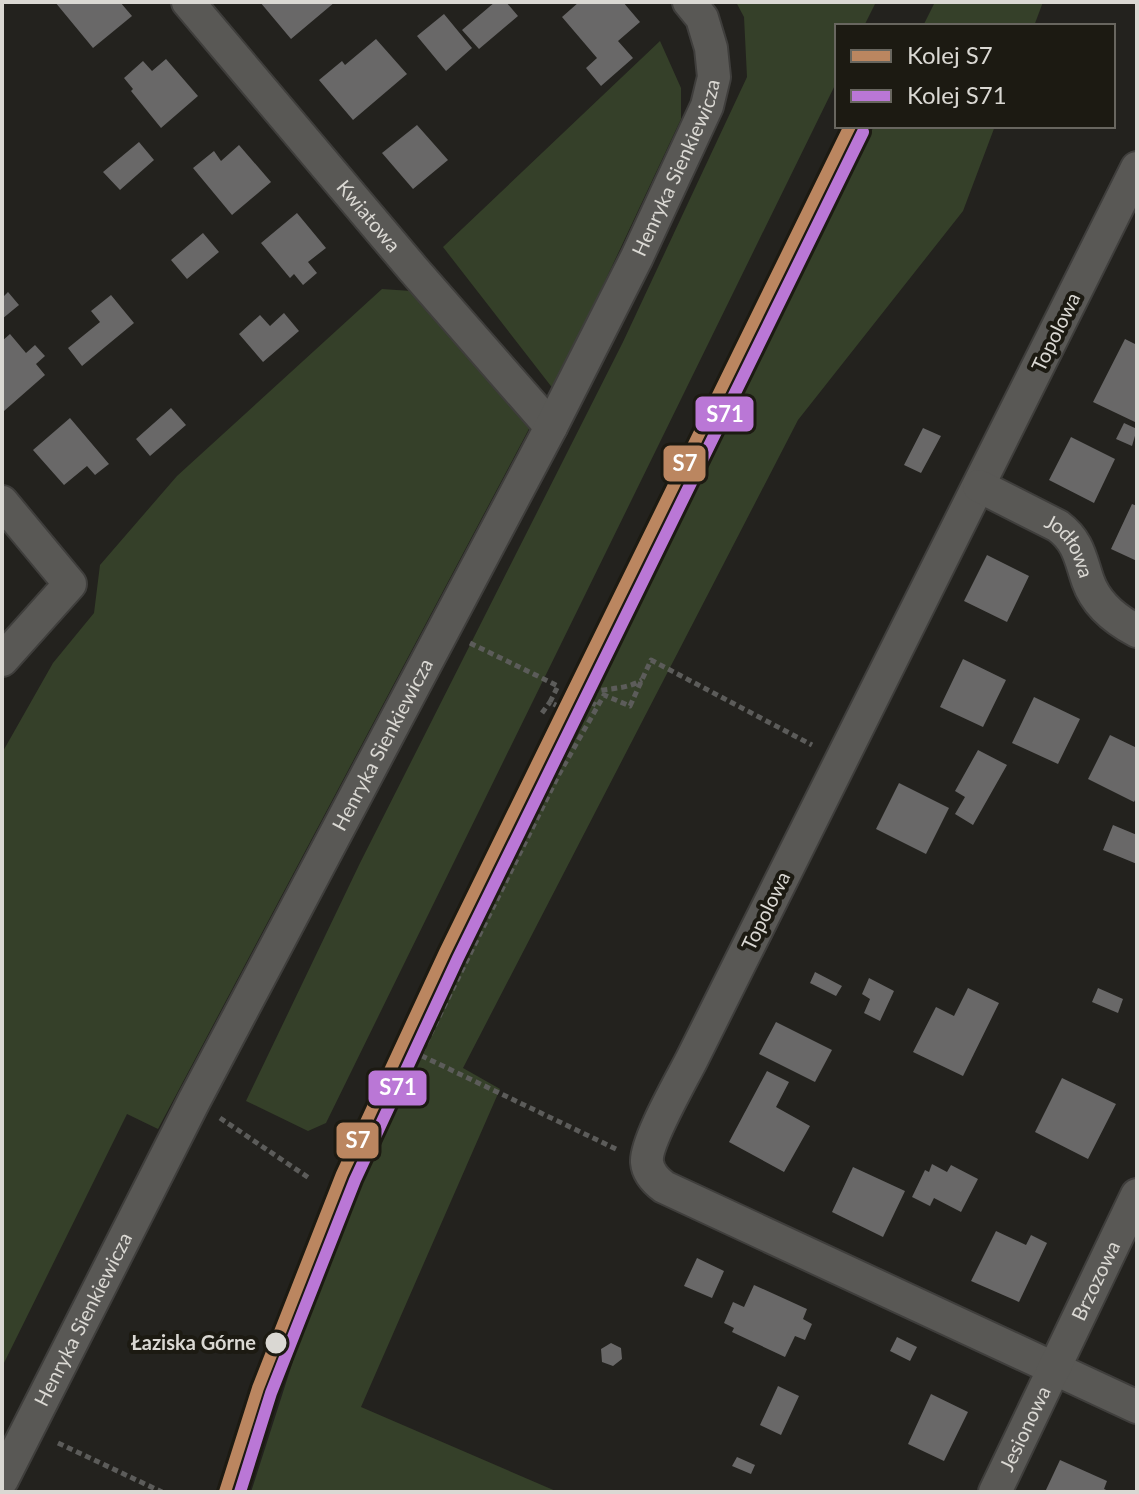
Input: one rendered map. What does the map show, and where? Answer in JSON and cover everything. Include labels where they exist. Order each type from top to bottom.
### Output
[{"type":"street","name":"Kwiatowa","points":[[188,2],[551,427]]},
{"type":"street","name":"Henryka Sienkiewicza","points":[[2,1480],[194,1101],[445,631],[637,257],[707,106],[714,77],[706,28],[689,2]]},
{"type":"street","name":"Topolowa","points":[[646,1161],[652,1140],[1137,168]]},
{"type":"street","name":"Jodłowa","points":[[979,486],[1070,535],[1078,546],[1094,593],[1115,617],[1137,631]]},
{"type":"street","points":[[2,502],[70,584],[2,660]]},
{"type":"street","points":[[646,1161],[651,1174],[664,1187],[1137,1407]]},
{"type":"street","name":"Brzozowa","points":[[1053,1367],[1137,1195]]},
{"type":"street","name":"Jesionowa","points":[[995,1492],[1053,1367]]},
{"type":"path","points":[[445,631],[558,686],[542,713]]},
{"type":"path","points":[[646,1161],[420,1055],[558,776],[604,695],[630,706],[651,660],[840,760]]},
{"type":"path","points":[[574,715],[586,694],[602,689],[628,688],[642,679]]},
{"type":"path","points":[[550,702],[581,718],[589,702],[599,706]]},
{"type":"path","points":[[194,1101],[309,1178]]},
{"type":"path","points":[[28,1429],[162,1492]]},
{"type":"green space","points":[[736,2],[876,2],[865,24],[835,24],[835,85],[326,1123],[308,1131],[246,1101],[360,863],[623,342],[747,77],[744,17]]},
{"type":"green space","points":[[935,2],[1043,2],[1035,24],[924,24]]},
{"type":"green space","points":[[660,41],[681,88],[681,119],[554,390],[443,247]]},
{"type":"green space","points":[[873,128],[994,128],[963,211],[798,420],[463,1068],[500,1089],[361,1407],[558,1492],[251,1492],[333,1236],[407,1057],[540,787],[639,607]]},
{"type":"green space","points":[[382,289],[411,291],[530,427],[158,1129],[127,1114],[2,1367],[2,753],[53,663],[94,613],[100,565],[177,476]]},
{"type":"building","points":[[55,2],[120,2],[132,16],[93,48]]},
{"type":"building","points":[[260,2],[335,2],[291,39]]},
{"type":"building","points":[[495,2],[506,2],[518,16],[479,49],[462,30]]},
{"type":"building","points":[[579,2],[623,2],[640,22],[618,41],[633,58],[601,86],[586,68],[597,58],[562,17]]},
{"type":"building","points":[[444,14],[472,48],[446,71],[417,36]]},
{"type":"building","points":[[376,39],[407,74],[353,120],[319,80],[342,61],[345,65]]},
{"type":"building","points":[[166,59],[198,96],[161,128],[124,78],[143,61],[152,71]]},
{"type":"building","points":[[417,125],[448,160],[413,189],[382,153]]},
{"type":"building","points":[[139,142],[154,160],[120,190],[103,172]]},
{"type":"building","points":[[239,145],[271,182],[232,215],[193,168],[214,151],[221,161]]},
{"type":"building","points":[[297,213],[326,248],[308,262],[317,273],[303,285],[294,274],[290,278],[261,243]]},
{"type":"building","points":[[203,233],[219,252],[187,279],[171,260]]},
{"type":"building","points":[[8,292],[19,305],[2,319],[2,298]]},
{"type":"building","points":[[111,295],[134,323],[82,366],[68,348],[100,322],[91,311]]},
{"type":"building","points":[[284,313],[299,331],[263,362],[239,334],[260,315],[270,326]]},
{"type":"building","points":[[10,334],[26,353],[35,345],[45,356],[36,364],[45,375],[4,411],[2,341]]},
{"type":"building","points":[[1125,339],[1137,345],[1135,422],[1093,402]]},
{"type":"building","points":[[171,408],[186,425],[150,456],[136,439]]},
{"type":"building","points":[[70,418],[109,464],[95,475],[87,466],[64,485],[33,450]]},
{"type":"building","points":[[1124,423],[1137,429],[1132,446],[1116,439]]},
{"type":"building","points":[[923,428],[941,436],[921,473],[904,465]]},
{"type":"building","points":[[1071,437],[1115,459],[1094,503],[1049,480]]},
{"type":"building","points":[[1132,504],[1137,506],[1137,561],[1111,549]]},
{"type":"building","points":[[987,555],[1029,576],[1007,622],[964,601]]},
{"type":"building","points":[[963,659],[1006,680],[983,727],[940,707]]},
{"type":"building","points":[[1034,697],[1080,719],[1058,764],[1012,743]]},
{"type":"building","points":[[1110,735],[1137,748],[1137,796],[1134,802],[1088,779]]},
{"type":"building","points":[[978,750],[1007,765],[973,825],[955,814],[965,797],[955,791]]},
{"type":"building","points":[[899,783],[949,808],[926,854],[876,829]]},
{"type":"building","points":[[1113,825],[1137,835],[1137,864],[1103,850]]},
{"type":"building","points":[[815,972],[842,986],[836,996],[810,983]]},
{"type":"building","points":[[869,978],[894,991],[880,1021],[864,1013],[870,999],[862,994]]},
{"type":"building","points":[[968,988],[999,1003],[963,1076],[913,1052],[936,1007],[954,1016]]},
{"type":"building","points":[[1098,988],[1123,999],[1118,1013],[1092,1002]]},
{"type":"building","points":[[776,1022],[832,1050],[815,1082],[759,1054]]},
{"type":"building","points":[[767,1071],[789,1082],[776,1107],[810,1126],[784,1172],[729,1142]]},
{"type":"building","points":[[1062,1078],[1116,1104],[1088,1159],[1035,1132]]},
{"type":"building","points":[[932,1164],[947,1172],[951,1165],[978,1179],[961,1212],[934,1198],[930,1206],[912,1197],[925,1170],[929,1172]]},
{"type":"building","points":[[853,1167],[905,1191],[883,1237],[832,1212]]},
{"type":"building","points":[[996,1231],[1026,1245],[1031,1235],[1047,1243],[1019,1302],[971,1281]]},
{"type":"building","points":[[697,1258],[724,1271],[712,1298],[684,1286]]},
{"type":"building","points":[[754,1285],[807,1309],[803,1319],[812,1324],[805,1340],[795,1336],[785,1357],[732,1332],[734,1328],[724,1323],[733,1302],[744,1307]]},
{"type":"building","points":[[897,1337],[917,1347],[910,1361],[890,1351]]},
{"type":"building","points":[[611,1343],[621,1348],[622,1359],[613,1366],[602,1362],[601,1349]]},
{"type":"building","points":[[778,1386],[799,1396],[781,1435],[760,1425]]},
{"type":"building","points":[[931,1394],[968,1412],[944,1461],[908,1444]]},
{"type":"building","points":[[737,1457],[755,1465],[751,1474],[732,1466]]},
{"type":"building","points":[[1060,1460],[1107,1481],[1104,1489],[1111,1492],[1045,1492]]},
{"type":"rail line","name":"S7","points":[[225,1492],[258,1388],[342,1174],[445,952],[849,128]]},
{"type":"rail line","name":"S71","points":[[240,1492],[271,1393],[355,1180],[458,958],[863,132]]},
{"type":"place","name":"Łaziska Górne","points":[[276,1343]]}]
